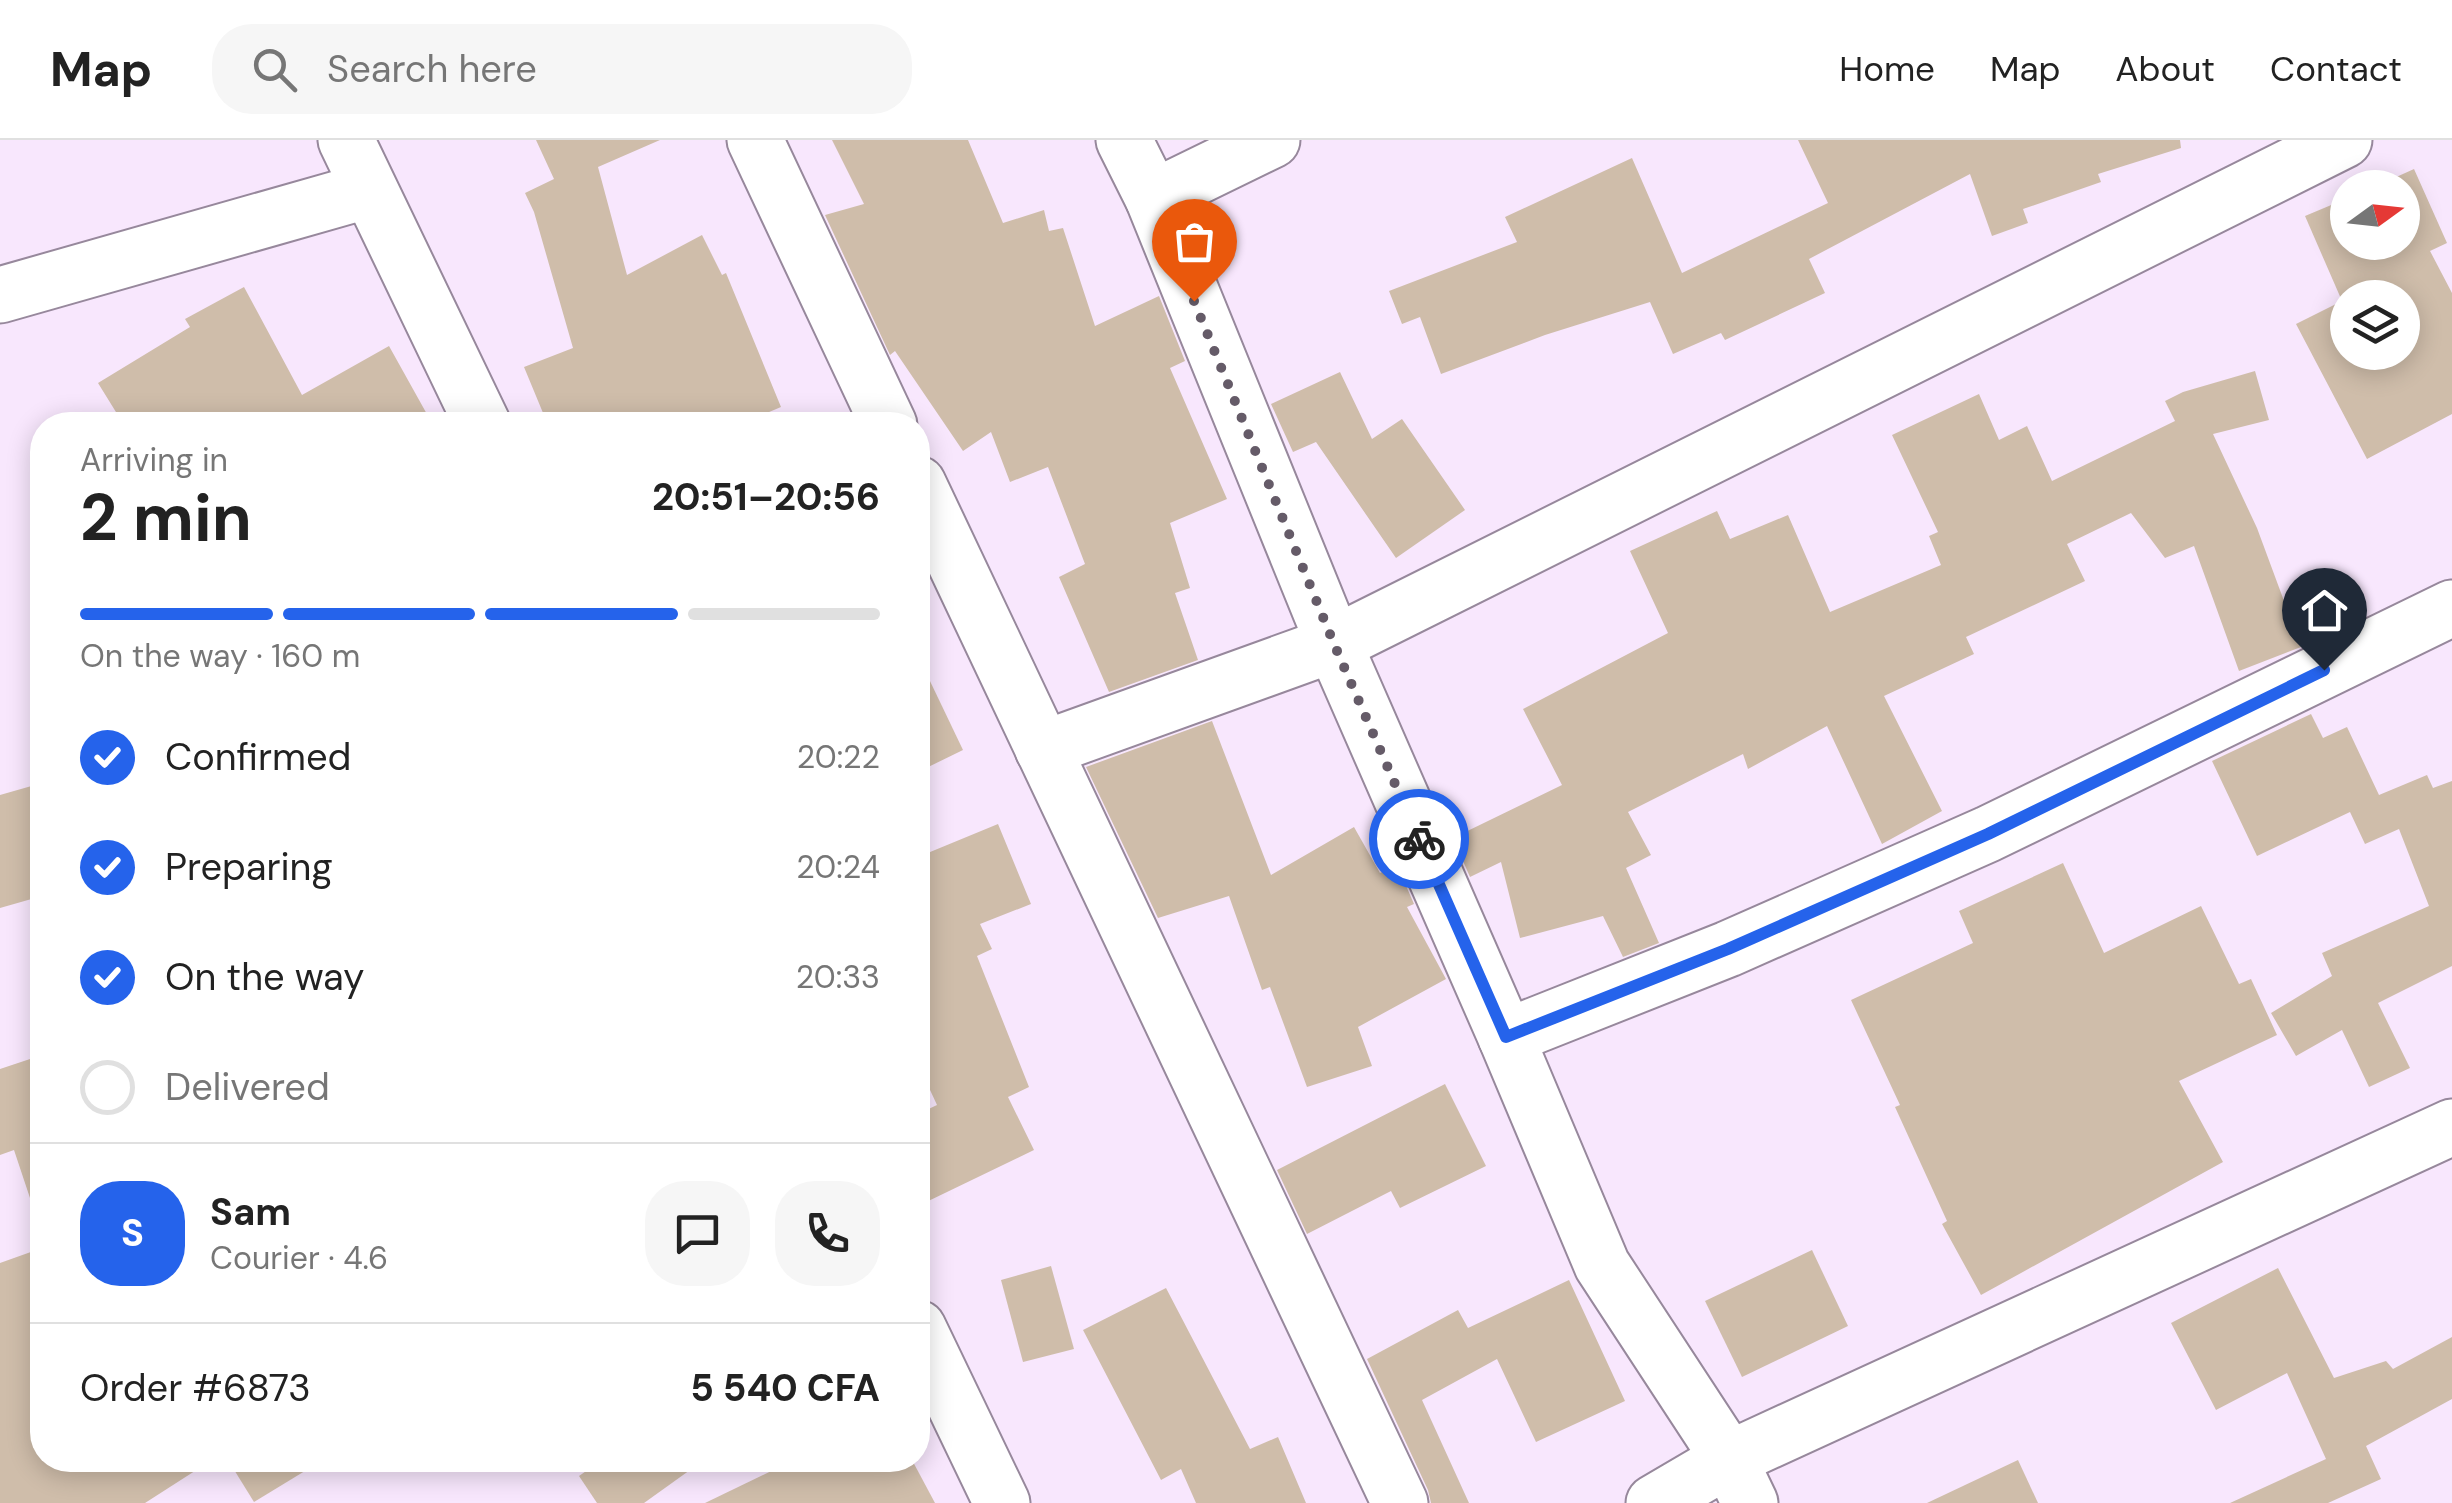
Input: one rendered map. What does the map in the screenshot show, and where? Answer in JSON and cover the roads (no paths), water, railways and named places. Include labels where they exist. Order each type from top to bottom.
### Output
[{"type":"street","points":[[346,140],[477,412]]},
{"type":"street","points":[[754,140],[884,412]]},
{"type":"street","points":[[1124,140],[1152,198],[1334,644],[1602,1265],[1740,1481]]},
{"type":"street","points":[[1152,198],[1272,140]]},
{"type":"street","points":[[1043,749],[1334,644],[2344,140]]},
{"type":"street","points":[[0,295],[369,190]]},
{"type":"street","points":[[930,509],[1400,1503]]},
{"type":"street","points":[[1506,1037],[1728,949],[1988,834],[2452,608]]},
{"type":"street","points":[[1654,1503],[1740,1481],[2452,1126]]},
{"type":"street","points":[[930,1353],[1002,1503]]}]
